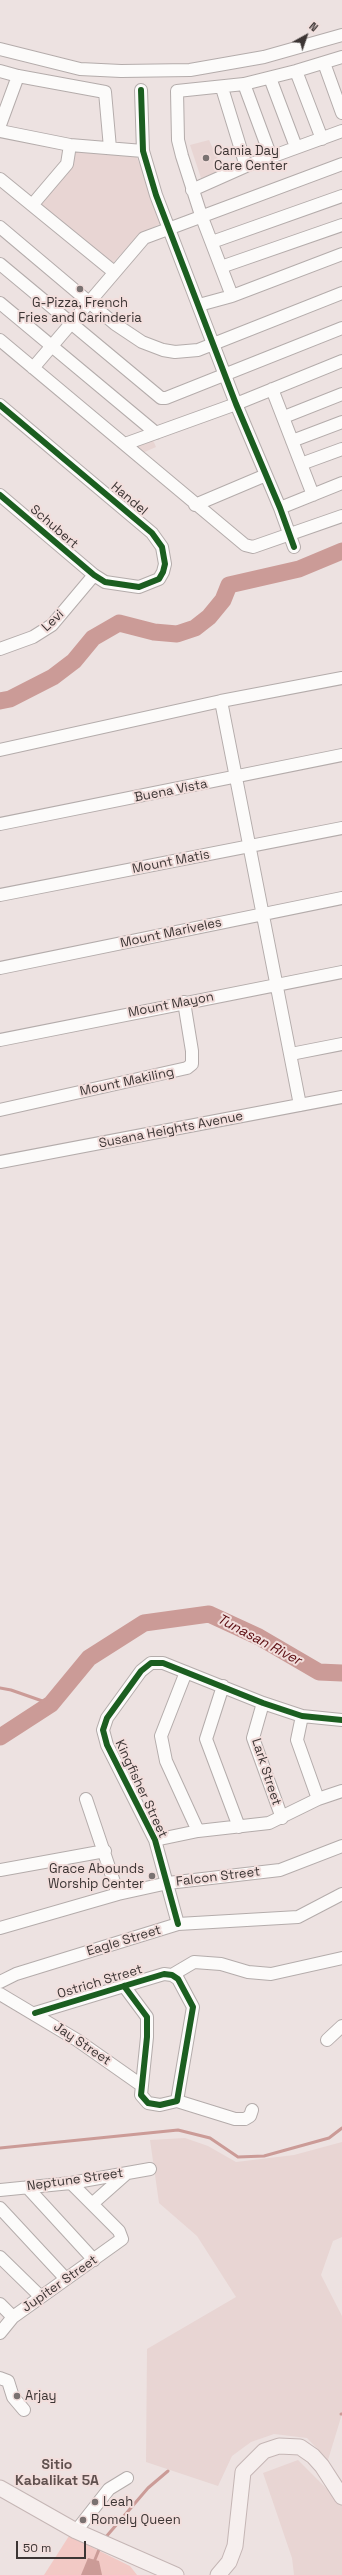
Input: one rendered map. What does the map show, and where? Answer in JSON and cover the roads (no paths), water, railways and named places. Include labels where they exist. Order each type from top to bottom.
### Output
[{"type":"main road","points":[[218,2575],[229,2562],[235,2546],[243,2472],[264,2451],[279,2446],[300,2447],[313,2456],[322,2466],[342,2497]]},
{"type":"main road","points":[[0,2488],[76,2531],[176,2575]]},
{"type":"street","points":[[0,49],[80,68],[122,71],[184,70],[264,57],[342,35]]},
{"type":"street","points":[[232,296],[192,190],[178,140],[177,91],[222,88],[244,84],[296,71],[342,57]]},
{"type":"street","points":[[324,63],[342,113]]},
{"type":"street","points":[[0,71],[18,76],[105,92],[110,148]]},
{"type":"street","points":[[296,71],[322,139]]},
{"type":"street","points":[[0,125],[18,76]]},
{"type":"street","points":[[270,78],[296,147]]},
{"type":"street","points":[[244,84],[271,157]]},
{"type":"street","points":[[222,88],[246,166]]},
{"type":"street","points":[[141,90],[143,150],[156,195],[224,374],[280,508],[294,547]]},
{"type":"street","points":[[0,131],[70,145],[143,150]]},
{"type":"street","points":[[192,190],[246,166],[342,131]]},
{"type":"street","points":[[33,204],[68,164],[70,145]]},
{"type":"street","points":[[33,368],[70,322],[144,238],[201,215],[342,164]]},
{"type":"street","points":[[0,179],[33,204],[114,272]]},
{"type":"street","points":[[212,242],[342,196]]},
{"type":"street","points":[[221,267],[342,225]]},
{"type":"street","points":[[0,227],[88,302],[130,335],[152,347],[175,352],[185,352],[214,345],[342,293]]},
{"type":"street","points":[[199,305],[232,296],[342,254]]},
{"type":"street","points":[[0,264],[161,398],[166,398],[342,328]]},
{"type":"street","points":[[0,303],[156,433]]},
{"type":"street","points":[[0,340],[125,444],[194,505],[249,547],[289,535],[342,516]]},
{"type":"street","points":[[125,444],[236,404],[342,361]]},
{"type":"street","points":[[272,389],[284,417],[312,494]]},
{"type":"street","points":[[284,417],[342,394]]},
{"type":"street","name":"Handel","points":[[0,405],[152,533],[162,546],[165,564],[164,572],[158,579],[150,584],[139,587],[105,582],[94,576]]},
{"type":"street","points":[[292,441],[342,422]]},
{"type":"street","points":[[301,464],[342,449]]},
{"type":"street","points":[[194,505],[266,475]]},
{"type":"street","points":[[280,508],[342,483]]},
{"type":"street","name":"Schubert","points":[[0,495],[94,576]]},
{"type":"street","name":"Levi","points":[[0,649],[33,637],[52,625],[94,576]]},
{"type":"street","points":[[0,750],[221,701],[342,678]]},
{"type":"street","points":[[221,701],[248,848],[291,1054],[300,1105]]},
{"type":"street","name":"Buena Vista","points":[[0,824],[236,778],[342,755]]},
{"type":"street","name":"Mount Matis","points":[[0,895],[248,848],[342,828]]},
{"type":"street","name":"Mount Mariveles","points":[[0,968],[342,898]]},
{"type":"street","name":"Mount Mayon","points":[[0,1040],[184,1002],[342,972]]},
{"type":"street","name":"Mount Makiling","points":[[0,1110],[187,1068],[192,1064],[192,1051],[184,1002]]},
{"type":"street","points":[[291,1054],[342,1044]]},
{"type":"street","name":"Susana Heights Avenue","points":[[0,1162],[342,1096]]},
{"type":"street","name":"Kingfisher Street","points":[[178,1924],[155,1840],[107,1745],[103,1730],[107,1718],[146,1666],[151,1663],[163,1663],[263,1703],[302,1716],[342,1720]]},
{"type":"street","points":[[186,1672],[161,1736],[166,1761],[198,1831]]},
{"type":"street","points":[[223,1686],[206,1739],[239,1827]]},
{"type":"street","name":"Lark Street","points":[[263,1703],[253,1738],[282,1818]]},
{"type":"street","points":[[302,1716],[297,1740],[318,1799]]},
{"type":"street","points":[[155,1840],[198,1831],[257,1826],[282,1818],[318,1799],[342,1791]]},
{"type":"street","points":[[86,1799],[105,1851],[118,1894]]},
{"type":"street","name":"Falcon Street","points":[[0,1928],[118,1894],[168,1883],[280,1870],[342,1846]]},
{"type":"street","points":[[0,1870],[105,1851]]},
{"type":"street","name":"Eagle Street","points":[[0,1982],[16,1974],[178,1924],[298,1917],[342,1894]]},
{"type":"street","points":[[178,2101],[193,2007],[178,1979],[172,1975],[194,1962],[221,1964],[248,1972],[271,1974],[342,1958]]},
{"type":"street","name":"Ostrich Street","points":[[35,2013],[164,1974],[172,1975]]},
{"type":"street","points":[[124,1986],[147,2017],[148,2037],[141,2095],[148,2103],[160,2105],[178,2101],[235,2119],[245,2119],[250,2116],[252,2110]]},
{"type":"street","name":"Jay Street","points":[[0,1994],[35,2013],[141,2085]]},
{"type":"street","points":[[327,2040],[342,2026]]},
{"type":"street","name":"Neptune Street","points":[[0,2190],[71,2183],[150,2169]]},
{"type":"street","points":[[71,2183],[92,2204],[127,2173]]},
{"type":"street","points":[[27,2187],[94,2260]]},
{"type":"street","name":"Jupiter Street","points":[[0,2333],[13,2317],[122,2239],[119,2230],[92,2204]]},
{"type":"street","points":[[0,2208],[66,2279]]},
{"type":"street","points":[[0,2257],[41,2297]]},
{"type":"street","points":[[0,2304],[13,2317]]},
{"type":"street","points":[[0,2378],[8,2381],[13,2397],[24,2410]]},
{"type":"street","points":[[76,2531],[109,2489],[127,2478]]},
{"type":"waterway","points":[[0,701],[10,699],[53,677],[74,661],[93,638],[119,623],[154,632],[177,634],[195,628],[209,617],[223,600],[229,585],[299,569],[342,551]]},
{"type":"waterway","name":"Tunasan River","points":[[0,1737],[51,1704],[89,1658],[144,1623],[209,1614],[259,1637],[319,1672],[342,1673]]},
{"type":"waterway","points":[[0,1688],[11,1690],[51,1704]]},
{"type":"waterway","points":[[0,2148],[178,2130],[210,2138],[238,2157],[264,2156],[329,2138],[342,2128]]},
{"type":"waterway","points":[[105,2538],[148,2488],[168,2471]]},
{"type":"waterway","points":[[94,2562],[100,2547]]},
{"type":"place","name":"Camia Day Care Center","points":[[206,158]]},
{"type":"place","name":"G-Pizza, French Fries and Carinderia","points":[[80,289]]},
{"type":"place","name":"Grace Abounds Worship Center","points":[[152,1876]]},
{"type":"place","name":"Arjay","points":[[17,2396]]},
{"type":"place","name":"Leah","points":[[95,2502]]},
{"type":"place","name":"Romely Queen","points":[[83,2520]]},
{"type":"district","name":"Sitio Kabalikat 5A","points":[[57,2474]]}]
